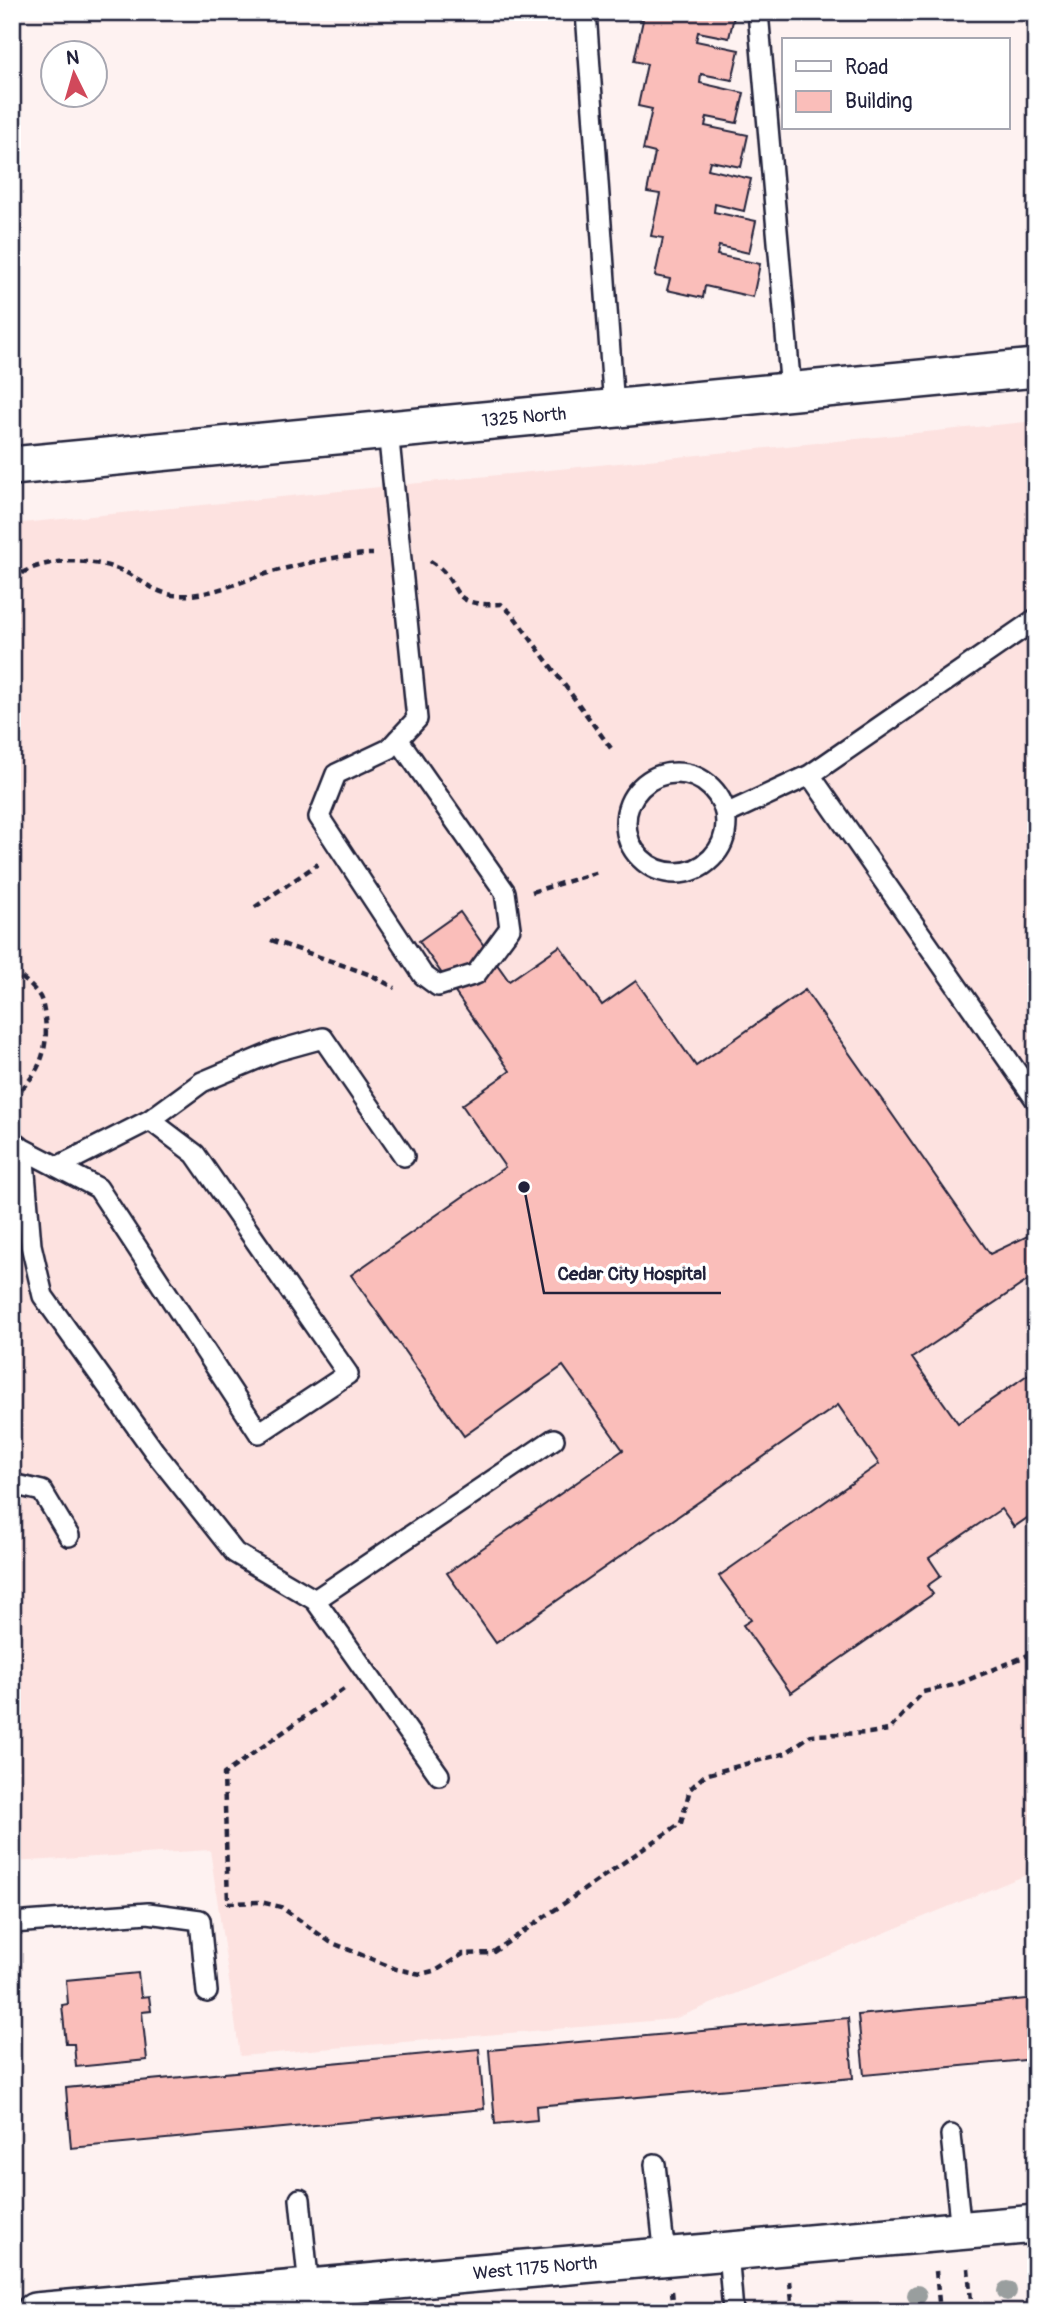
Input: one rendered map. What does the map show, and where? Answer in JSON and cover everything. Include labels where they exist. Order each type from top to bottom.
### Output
[{"type":"street","name":"1325 North","points":[[12,466],[1036,368]]},
{"type":"street","name":"West 1175 North","points":[[34,2312],[669,2274],[728,2251],[964,2247],[1036,2224]]},
{"type":"lane","points":[[586,12],[614,408]]},
{"type":"lane","points":[[758,12],[791,391]]},
{"type":"lane","points":[[388,430],[417,719],[398,739],[389,749],[336,774],[319,817],[423,975],[438,985],[475,974],[510,928],[505,892],[398,739]]},
{"type":"lane","points":[[726,814],[810,775],[1036,619]]},
{"type":"lane","points":[[683,772],[698,777],[711,786],[721,799],[726,814],[726,831],[720,848],[709,861],[685,872],[659,871],[643,862],[632,848],[626,833],[625,816],[630,801],[639,788],[651,778],[666,773],[683,772]]},
{"type":"lane","points":[[810,775],[1036,1100]]},
{"type":"lane","points":[[57,1167],[150,1120],[202,1082],[276,1051],[323,1038],[404,1156]]},
{"type":"lane","points":[[18,1144],[98,1188],[259,1433],[348,1374],[195,1154],[150,1120]]},
{"type":"lane","points":[[18,1144],[31,1245],[43,1296],[154,1451],[235,1553],[314,1600],[439,1775]]},
{"type":"lane","points":[[314,1600],[554,1438]]},
{"type":"lane","points":[[12,1485],[42,1491],[69,1536]]},
{"type":"lane","points":[[12,1923],[148,1913],[200,1920],[206,1992]]},
{"type":"lane","points":[[951,2135],[964,2247]]},
{"type":"lane","points":[[655,2164],[669,2274]]},
{"type":"lane","points":[[294,2296],[300,2199]]},
{"type":"lane","points":[[728,2251],[733,2312]]},
{"type":"path","points":[[12,580],[34,567],[72,560],[124,572],[145,586],[172,595],[197,594],[317,562],[366,554],[401,553],[432,562],[447,574],[456,594],[468,602],[501,604],[513,615],[613,751]]},
{"type":"path","points":[[255,906],[315,866]]},
{"type":"path","points":[[506,899],[598,872]]},
{"type":"path","points":[[271,940],[335,962]]},
{"type":"path","points":[[12,970],[32,986],[42,999],[46,1046],[40,1066],[25,1086],[13,1096]]},
{"type":"path","points":[[367,1674],[224,1773],[228,1903],[261,1902],[281,1908],[330,1942],[396,1969],[421,1974],[437,1970],[463,1954],[492,1953],[681,1823],[690,1789],[705,1775],[786,1753],[811,1735],[889,1730],[923,1692],[958,1684],[1026,1656],[1036,1649]]},
{"type":"path","points":[[964,2247],[972,2312]]},
{"type":"path","points":[[936,2267],[940,2312]]},
{"type":"path","points":[[669,2274],[674,2312]]},
{"type":"path","points":[[790,2280],[793,2312]]},
{"type":"shaded area","points":[[1036,421],[1036,1871],[674,2019],[240,2056],[210,1850],[13,1862],[12,524]]},
{"type":"building","points":[[632,12],[735,12],[729,38],[698,32],[696,41],[739,50],[732,80],[701,74],[700,83],[744,93],[737,123],[707,117],[705,126],[748,135],[741,167],[710,161],[708,169],[751,179],[744,211],[715,204],[714,212],[756,221],[749,253],[719,246],[717,255],[760,264],[753,297],[705,286],[703,298],[667,290],[670,279],[655,276],[663,238],[651,236],[660,194],[647,192],[655,153],[643,150],[652,109],[638,106],[647,64],[634,61],[643,20],[631,18]]},
{"type":"building","points":[[460,912],[509,981],[560,946],[602,1005],[636,981],[696,1066],[805,990],[990,1254],[1034,1233],[1036,1236],[1036,1275],[912,1358],[958,1423],[1036,1369],[1036,1519],[1033,1514],[1014,1527],[1001,1509],[929,1558],[941,1576],[927,1586],[933,1594],[791,1693],[743,1625],[751,1620],[719,1576],[879,1464],[838,1405],[496,1643],[447,1573],[623,1450],[563,1366],[464,1436],[351,1275],[505,1167],[462,1105],[510,1071],[419,941]]},
{"type":"building","points":[[138,1973],[141,1997],[149,1996],[151,2011],[142,2012],[147,2060],[76,2067],[74,2044],[66,2044],[62,2005],[68,2004],[66,1980]]},
{"type":"building","points":[[1036,1998],[1036,2059],[864,2075],[858,2015]]},
{"type":"building","points":[[848,2018],[853,2078],[536,2106],[537,2120],[495,2124],[489,2050]]},
{"type":"building","points":[[479,2049],[484,2109],[71,2148],[66,2088]]},
{"type":"building","points":[[1036,2305],[1036,2312],[983,2312],[983,2310]]},
{"type":"place","name":"Cedar City Hospital","points":[[524,1187]]}]
